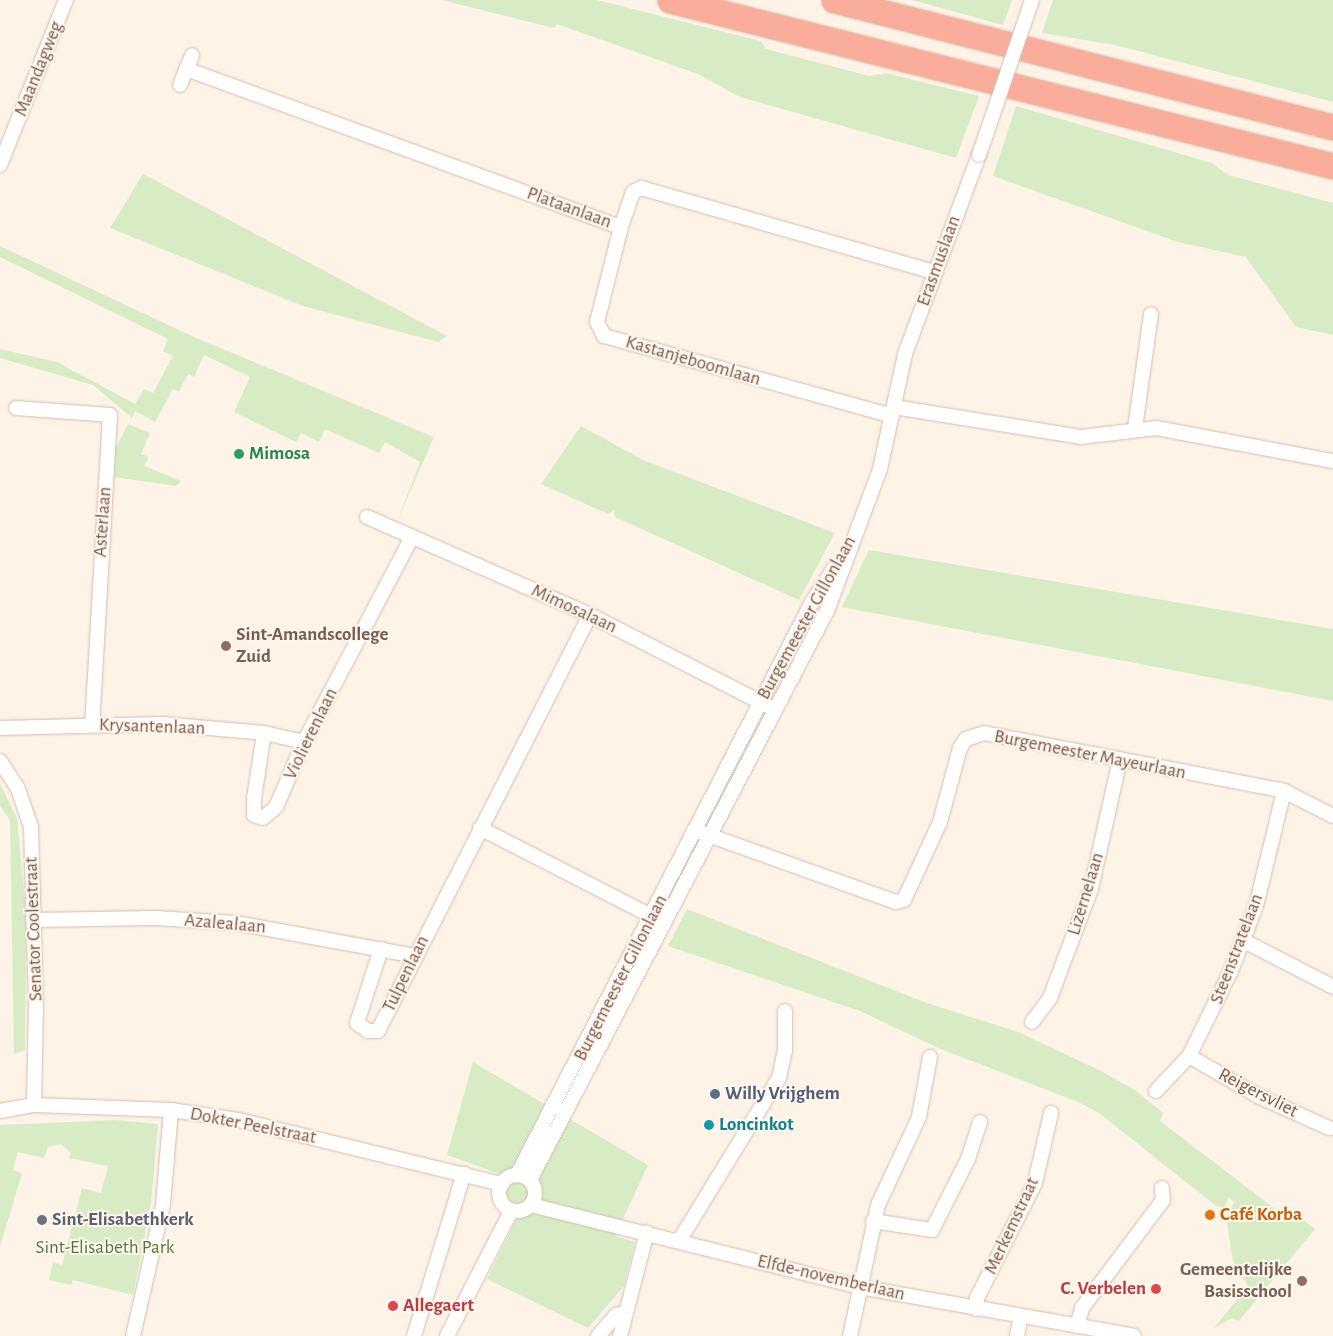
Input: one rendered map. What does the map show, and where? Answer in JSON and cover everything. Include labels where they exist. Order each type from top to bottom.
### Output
[{"type":"highway","points":[[670,0],[1333,166]]},
{"type":"highway","points":[[834,0],[1333,128]]},
{"type":"street","name":"Maandagweg","points":[[0,165],[66,0]]},
{"type":"street","name":"Erasmuslaan","points":[[859,527],[880,469],[905,354],[979,155],[1032,0]]},
{"type":"street","points":[[180,85],[192,55]]},
{"type":"street","name":"Plataanlaan","points":[[186,69],[621,227],[633,192],[641,188],[934,272]]},
{"type":"street","name":"Kastanjeboomlaan","points":[[621,227],[597,322],[604,336],[893,411],[1081,437],[1099,438],[1135,428]]},
{"type":"street","points":[[1151,314],[1135,428],[1333,461]]},
{"type":"street","name":"Asterlaan","points":[[16,408],[110,415],[92,724]]},
{"type":"street","name":"Mimosalaan","points":[[368,517],[590,615],[776,710]]},
{"type":"street","name":"Burgemeester Gillonlaan","points":[[524,1178],[694,830],[812,602],[859,527]]},
{"type":"street","name":"Burgemeester Gillonlaan","points":[[524,1178],[776,710],[827,611],[859,527]]},
{"type":"street","name":"Violierenlaan","points":[[264,733],[254,798],[254,815],[263,818],[276,807],[304,742],[412,536]]},
{"type":"street","name":"Tulpenlaan","points":[[381,949],[357,1022],[368,1031],[378,1031],[590,615]]},
{"type":"street","name":"Krysantenlaan","points":[[0,728],[92,724],[162,724],[264,733],[304,742]]},
{"type":"street","name":"Burgemeester Mayeurlaan","points":[[694,830],[896,902],[904,900],[917,876],[966,739],[984,733],[1284,791],[1333,816]]},
{"type":"street","name":"Lizernelaan","points":[[1032,1022],[1050,998],[1091,889],[1120,759]]},
{"type":"street","name":"Senator Coolestraat","points":[[0,761],[29,814],[33,920],[34,1105]]},
{"type":"street","name":"Steenstratelaan","points":[[1156,1091],[1189,1056],[1244,941],[1284,791]]},
{"type":"street","points":[[480,828],[653,917]]},
{"type":"street","name":"Azalealaan","points":[[33,920],[156,918],[236,923],[415,956]]},
{"type":"street","points":[[1244,941],[1333,987]]},
{"type":"street","points":[[679,1241],[779,1078],[785,1050],[785,1011]]},
{"type":"street","name":"Reigersvliet","points":[[1189,1056],[1258,1096],[1329,1128]]},
{"type":"street","points":[[850,1336],[873,1221],[919,1117],[930,1057]]},
{"type":"street","name":"Dokter Peelstraat","points":[[0,1111],[34,1105],[171,1110],[239,1120],[464,1173],[502,1184]]},
{"type":"street","points":[[133,1336],[163,1206],[171,1110]]},
{"type":"street","name":"Merkemstraat","points":[[976,1309],[977,1298],[1035,1183],[1051,1113]]},
{"type":"street","points":[[873,1221],[932,1230],[968,1160],[980,1122]]},
{"type":"street","points":[[414,1336],[464,1173]]},
{"type":"street","points":[[447,1336],[511,1210],[531,1205],[536,1192],[524,1178],[502,1184],[500,1199],[511,1210]]},
{"type":"street","points":[[1077,1326],[1082,1308],[1163,1200],[1162,1188]]},
{"type":"street","name":"Elfde-novemberlaan","points":[[531,1205],[647,1232],[860,1288],[1134,1336]]},
{"type":"street","points":[[620,1336],[647,1232]]},
{"type":"street","points":[[598,1336],[616,1315],[626,1313]]},
{"type":"street","points":[[1017,1336],[1021,1316]]},
{"type":"green space","points":[[442,0],[597,0],[761,41],[766,49],[869,76],[886,73],[979,96],[956,158],[740,97],[698,74],[557,24],[554,28]]},
{"type":"green space","points":[[912,0],[1012,0],[1003,25]]},
{"type":"green space","points":[[1053,0],[1333,0],[1333,102],[1115,45],[1042,33]]},
{"type":"green space","points":[[1016,106],[1212,163],[1228,175],[1333,203],[1333,335],[1296,327],[1246,257],[1178,242],[993,176]]},
{"type":"green space","points":[[143,174],[447,336],[438,342],[303,306],[110,228]]},
{"type":"green space","points":[[0,246],[194,337],[434,437],[398,519],[420,462],[385,442],[379,453],[325,429],[319,442],[301,433],[296,442],[234,412],[250,377],[204,355],[194,377],[188,374],[179,392],[173,389],[155,422],[135,411],[132,418],[93,385],[0,358],[0,349],[57,362],[135,404],[144,389],[153,393],[173,356],[163,351],[168,339],[0,257]]},
{"type":"green space","points":[[128,424],[150,433],[141,454],[149,457],[144,466],[181,481],[176,486],[114,477],[115,449]]},
{"type":"green space","points":[[581,426],[643,460],[835,533],[799,600],[615,517],[614,510],[608,514],[541,484]]},
{"type":"green space","points":[[869,550],[1333,629],[1333,701],[842,607]]},
{"type":"green space","points":[[0,784],[17,818],[26,914],[25,1050],[14,1054],[10,820],[0,806]]},
{"type":"green space","points":[[687,909],[924,1002],[1018,1032],[1099,1070],[1135,1090],[1163,1113],[1160,1121],[1287,1218],[1296,1222],[1301,1218],[1315,1229],[1239,1321],[1232,1318],[1214,1328],[1248,1286],[1233,1261],[1226,1217],[1234,1202],[1229,1197],[1224,1208],[1215,1205],[1099,1113],[1078,1102],[938,1048],[860,1011],[668,946]]},
{"type":"green space","points":[[473,1062],[648,1165],[615,1236],[635,1242],[624,1286],[588,1328],[487,1279],[518,1216],[500,1199],[499,1191],[508,1177],[447,1155]]},
{"type":"green space","name":"Sint-Elisabeth Park","points":[[115,1120],[158,1124],[151,1204],[133,1295],[73,1280],[71,1285],[49,1280],[53,1262],[62,1265],[82,1188],[101,1193],[108,1166],[69,1158],[71,1153],[61,1144],[48,1147],[44,1158],[18,1152],[13,1170],[22,1173],[0,1247],[0,1125]]},
{"type":"place","name":"Mimosa","points":[[239,454]]},
{"type":"place","name":"Sint-Amandscollege Zuid","points":[[226,646]]},
{"type":"place","name":"Willy Vrijghem","points":[[715,1094]]},
{"type":"place","name":"Loncinkot","points":[[709,1125]]},
{"type":"place","name":"Café Korba","points":[[1210,1215]]},
{"type":"place","name":"Sint-Elisabethkerk","points":[[42,1220]]},
{"type":"place","name":"Gemeentelijke Basisschool","points":[[1302,1281]]},
{"type":"place","name":"C. Verbelen","points":[[1156,1289]]},
{"type":"place","name":"Allegaert","points":[[393,1306]]}]
